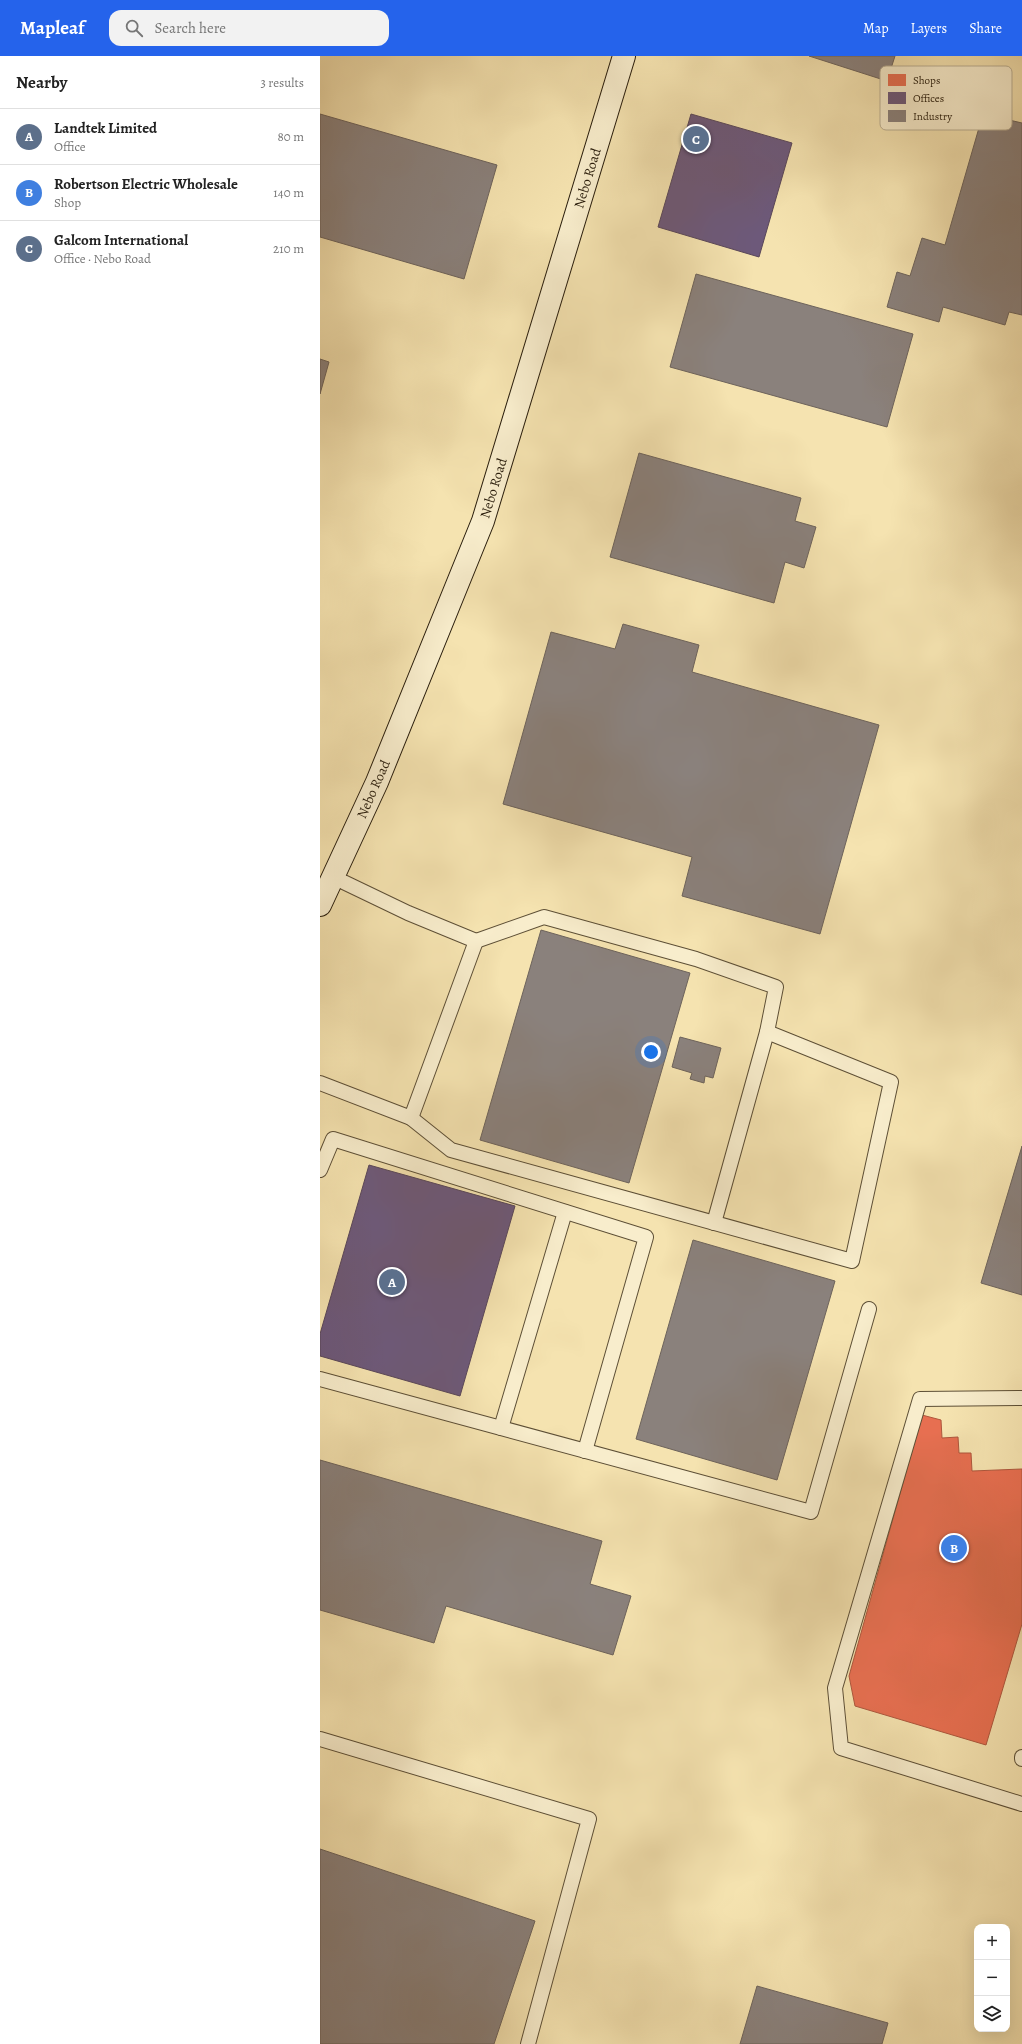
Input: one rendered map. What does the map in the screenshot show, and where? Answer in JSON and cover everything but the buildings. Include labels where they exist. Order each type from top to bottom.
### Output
[{"type":"street","name":"Nebo Road","points":[[320,905],[377,782],[483,521],[624,56]]},
{"type":"lane","points":[[333,877],[408,913],[476,941],[544,917],[696,959],[776,987],[767,1032],[714,1223]]},
{"type":"lane","points":[[411,1118],[476,941]]},
{"type":"lane","points":[[320,1083],[411,1118],[451,1150],[852,1261],[891,1082],[767,1032]]},
{"type":"lane","points":[[320,1170],[333,1139],[646,1237],[585,1451]]},
{"type":"lane","points":[[502,1428],[566,1212]]},
{"type":"lane","points":[[320,1379],[811,1512],[869,1309]]},
{"type":"lane","points":[[1022,1398],[920,1398],[835,1688],[841,1748],[1022,1804]]},
{"type":"lane","points":[[320,1738],[589,1819],[528,2044]]},
{"type":"place","name":"Galcom International","points":[[696,139]]},
{"type":"place","name":"Landtek Limited","points":[[392,1282]]},
{"type":"place","name":"Robertson Electric Wholesale","points":[[954,1548]]}]
